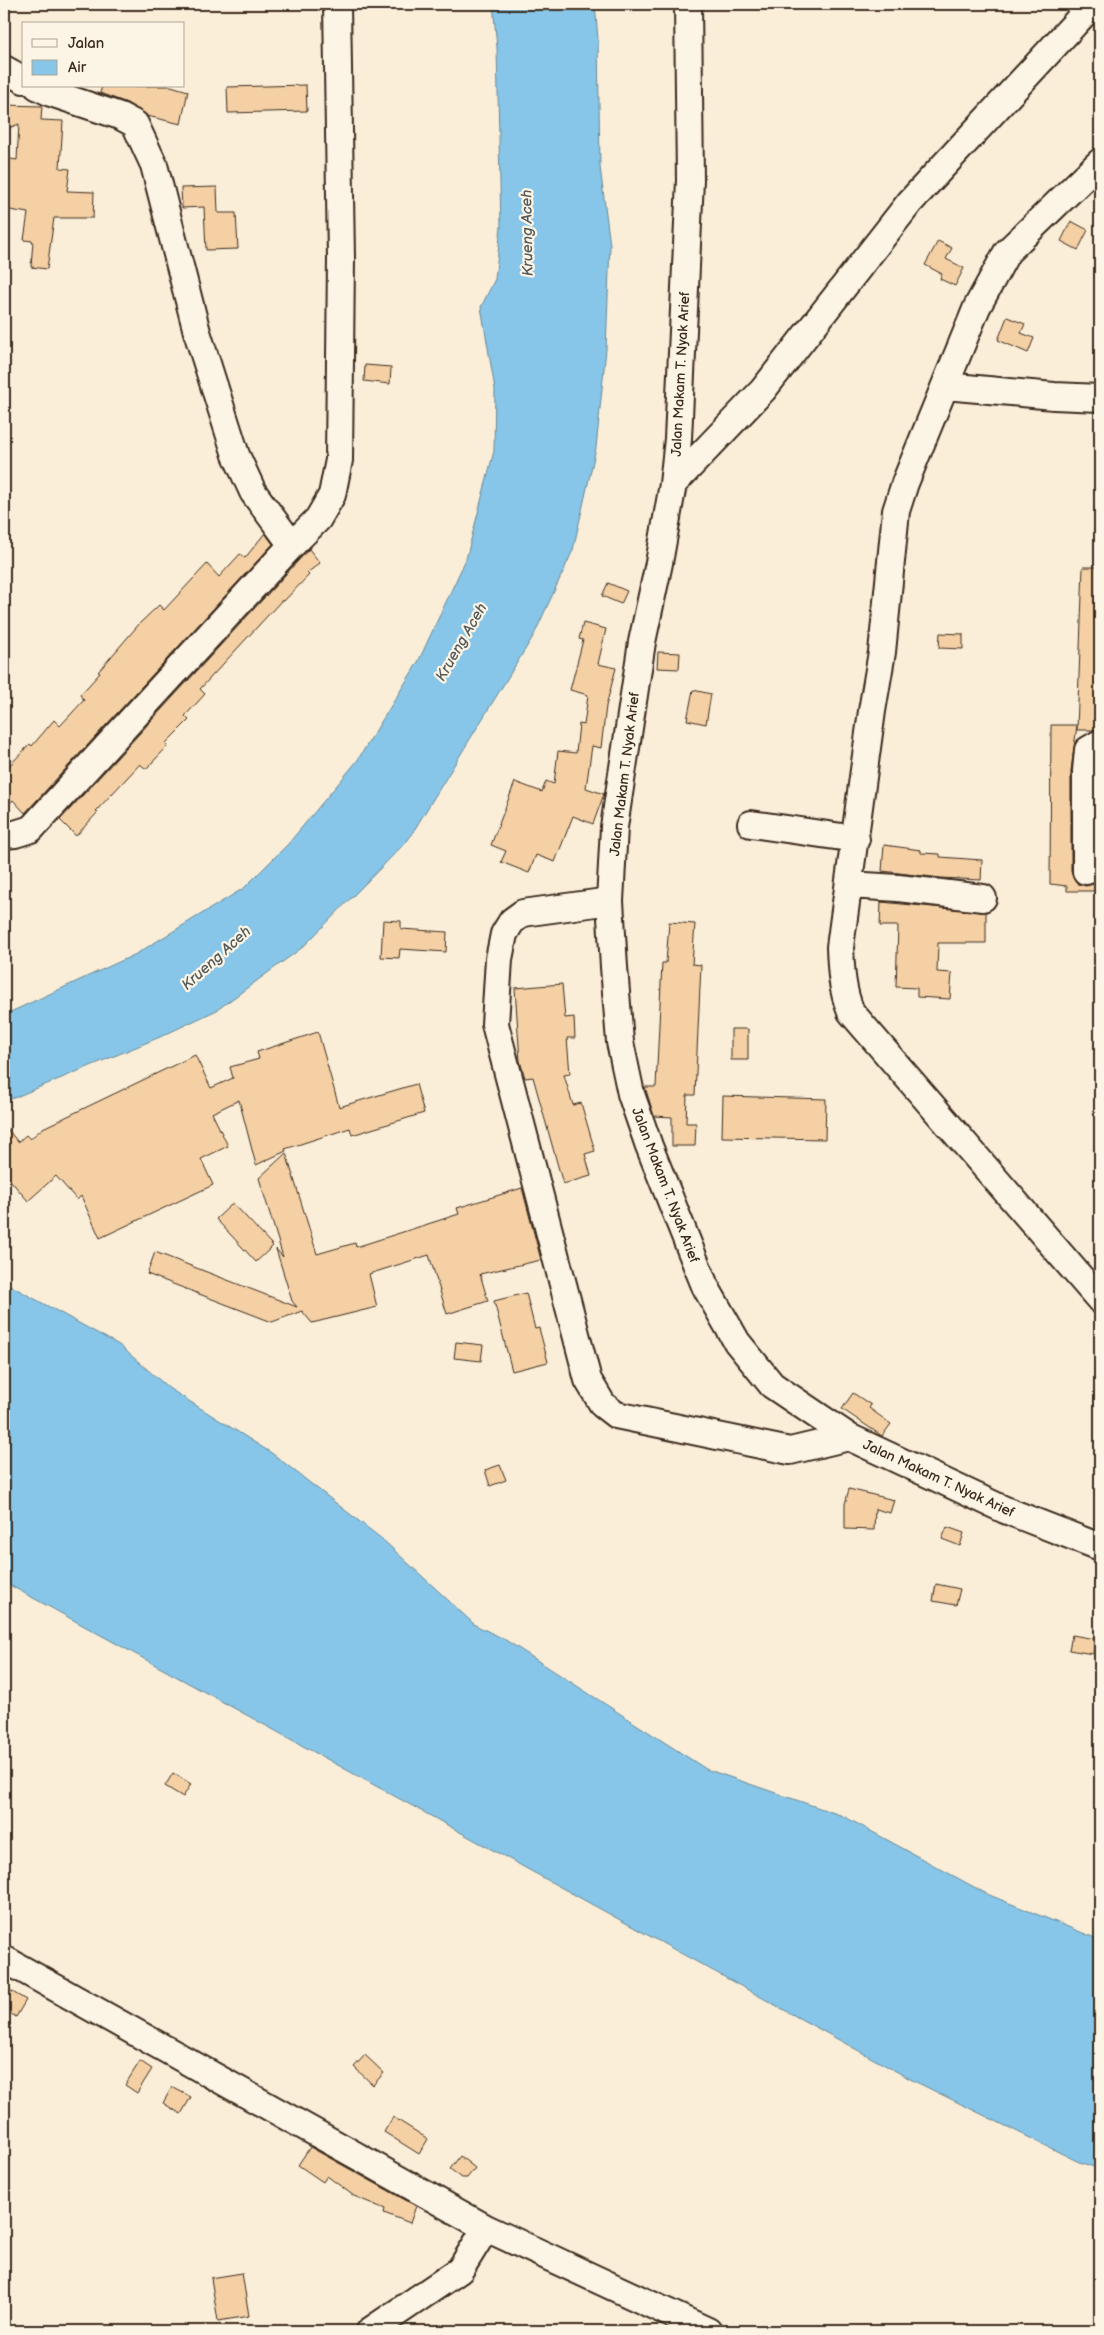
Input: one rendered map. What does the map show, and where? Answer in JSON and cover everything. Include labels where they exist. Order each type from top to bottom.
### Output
[{"type":"street","points":[[4,835],[31,829],[318,519],[332,495],[339,460],[341,258],[337,4]]},
{"type":"street","name":"Jalan Makam T. Nyak Arief","points":[[688,4],[690,180],[674,484],[660,563],[642,642],[614,827],[610,902],[620,1042],[631,1094],[649,1146],[705,1286],[737,1342],[772,1385],[849,1437],[1005,1510],[1100,1547]]},
{"type":"street","points":[[674,484],[763,390],[910,202],[1093,4]]},
{"type":"street","points":[[4,69],[22,79]]},
{"type":"street","points":[[41,88],[120,116],[135,124],[154,165],[197,332],[236,455],[253,492],[292,545]]},
{"type":"street","points":[[1100,162],[1008,252],[977,307],[905,483],[896,511],[882,652],[872,711],[840,947],[843,993],[851,1012],[1100,1300]]},
{"type":"street","points":[[945,386],[1054,396],[1100,398]]},
{"type":"street","points":[[1086,870],[1086,771],[1088,750],[1100,743]]},
{"type":"street","points":[[751,824],[856,839]]},
{"type":"street","points":[[849,885],[898,888],[983,898]]},
{"type":"street","points":[[610,902],[523,913],[512,921],[504,934],[499,959],[495,1024],[588,1380],[603,1405],[616,1415],[790,1451],[849,1437]]},
{"type":"street","points":[[4,1959],[486,2228],[708,2331]]},
{"type":"street","points":[[370,2331],[460,2270],[486,2228]]},
{"type":"water","name":"Krueng Aceh","points":[[493,4],[595,4],[598,39],[600,167],[610,245],[606,349],[596,448],[573,550],[534,635],[408,840],[303,947],[217,1010],[160,1037],[4,1102],[4,1015],[136,954],[244,888],[288,844],[357,761],[418,662],[466,559],[494,451],[495,389],[481,307],[495,279],[501,227],[497,48]]},
{"type":"water","points":[[4,1282],[119,1345],[170,1389],[273,1454],[382,1539],[475,1625],[504,1639],[706,1769],[843,1816],[987,1894],[1100,1940],[1100,2169],[1079,2162],[912,2080],[4,1582]]},
{"type":"building","points":[[306,85],[307,111],[228,113],[227,87]]},
{"type":"building","points":[[101,88],[178,88],[188,91],[181,124],[147,116],[127,103],[100,93]]},
{"type":"building","points":[[4,105],[42,106],[41,120],[63,121],[60,168],[70,169],[67,191],[94,192],[93,218],[54,218],[47,269],[31,267],[33,241],[24,240],[28,213],[4,209],[4,158],[17,160],[19,124],[4,130]]},
{"type":"building","points":[[217,187],[218,213],[236,213],[238,249],[206,250],[204,207],[182,208],[181,188]]},
{"type":"building","points":[[1071,221],[1088,230],[1078,250],[1061,241]]},
{"type":"building","points":[[938,241],[952,248],[946,259],[964,268],[955,286],[940,279],[942,274],[925,265]]},
{"type":"building","points":[[1007,317],[1025,324],[1021,333],[1034,338],[1028,353],[998,340]]},
{"type":"building","points":[[365,365],[391,367],[390,384],[364,381]]},
{"type":"building","points":[[265,533],[273,544],[25,813],[13,800],[4,809],[4,771],[30,744],[32,746],[54,720],[60,726],[84,700],[80,695],[140,623],[159,605],[164,610],[207,564],[219,577],[240,554],[245,558]]},
{"type":"building","points":[[309,549],[320,563],[307,573],[309,575],[283,602],[282,600],[200,689],[205,694],[185,716],[189,720],[166,743],[168,746],[146,769],[140,764],[96,811],[98,812],[76,836],[60,820]]},
{"type":"building","points":[[1083,567],[1100,567],[1100,728],[1092,730],[1077,730]]},
{"type":"building","points":[[608,583],[627,591],[621,604],[602,596]]},
{"type":"building","points":[[583,623],[606,629],[598,664],[616,668],[606,706],[601,748],[592,746],[586,788],[604,794],[593,824],[573,816],[555,862],[536,855],[529,873],[501,862],[506,851],[491,845],[515,782],[542,792],[546,781],[554,784],[558,751],[576,753],[579,724],[584,725],[588,695],[570,690],[583,640],[579,639]]},
{"type":"building","points":[[940,633],[963,634],[963,649],[939,648]]},
{"type":"building","points":[[658,652],[680,653],[679,669],[657,668]]},
{"type":"building","points":[[693,690],[711,694],[706,724],[687,720]]},
{"type":"building","points":[[1051,725],[1077,725],[1071,771],[1071,871],[1073,878],[1078,884],[1086,886],[1094,884],[1100,874],[1100,891],[1067,891],[1067,886],[1050,884]]},
{"type":"building","points":[[884,845],[921,850],[921,853],[940,854],[940,857],[982,860],[981,880],[941,878],[882,871]]},
{"type":"building","points":[[881,902],[986,912],[986,943],[938,943],[937,972],[952,973],[950,999],[917,997],[917,988],[896,987],[898,926],[880,926]]},
{"type":"building","points":[[383,920],[401,921],[401,929],[447,932],[446,952],[400,949],[399,958],[381,957]]},
{"type":"building","points":[[669,922],[695,924],[692,964],[701,965],[695,1095],[687,1095],[686,1123],[696,1123],[695,1146],[672,1146],[672,1117],[654,1116],[645,1087],[656,1087],[662,963],[666,963]]},
{"type":"building","points":[[562,984],[565,1018],[574,1017],[575,1038],[567,1038],[570,1074],[564,1075],[573,1105],[581,1103],[595,1151],[585,1154],[591,1176],[563,1184],[533,1077],[525,1078],[520,1061],[515,988]]},
{"type":"building","points":[[731,1029],[748,1029],[748,1060],[731,1060]]},
{"type":"building","points":[[318,1032],[339,1107],[416,1084],[424,1113],[352,1135],[350,1128],[285,1149],[286,1151],[256,1165],[239,1100],[212,1113],[228,1146],[201,1159],[213,1185],[100,1238],[81,1196],[77,1200],[56,1176],[28,1201],[4,1173],[4,1125],[18,1142],[26,1135],[30,1139],[43,1128],[195,1055],[211,1088],[233,1078],[230,1067],[259,1059],[257,1052]]},
{"type":"building","points":[[723,1096],[826,1099],[825,1139],[722,1137]]},
{"type":"building","points":[[286,1153],[317,1254],[355,1243],[356,1247],[459,1214],[457,1208],[522,1188],[541,1260],[480,1274],[488,1301],[447,1314],[429,1255],[369,1274],[377,1307],[312,1323],[302,1311],[272,1322],[147,1274],[155,1252],[297,1307],[292,1301],[276,1249],[283,1257],[259,1178]]},
{"type":"building","points":[[233,1203],[273,1246],[256,1262],[216,1219]]},
{"type":"building","points":[[526,1293],[535,1329],[539,1328],[548,1362],[512,1371],[494,1301]]},
{"type":"building","points":[[456,1342],[483,1345],[481,1361],[454,1358]]},
{"type":"building","points":[[853,1393],[871,1405],[869,1408],[891,1424],[882,1436],[842,1409]]},
{"type":"building","points":[[500,1465],[506,1480],[490,1486],[485,1470]]},
{"type":"building","points":[[849,1489],[894,1500],[890,1513],[875,1509],[874,1530],[845,1529],[845,1504]]},
{"type":"building","points":[[947,1527],[964,1533],[960,1546],[942,1539]]},
{"type":"building","points":[[936,1584],[960,1589],[956,1605],[933,1601]]},
{"type":"building","points":[[1072,1635],[1095,1639],[1093,1654],[1069,1650]]},
{"type":"building","points":[[173,1773],[191,1784],[183,1797],[165,1786]]},
{"type":"building","points":[[4,1987],[26,2000],[16,2017],[4,2009]]},
{"type":"building","points":[[365,2055],[384,2073],[373,2085],[354,2067]]},
{"type":"building","points":[[140,2061],[152,2069],[137,2093],[125,2085]]},
{"type":"building","points":[[172,2087],[191,2097],[181,2114],[163,2103]]},
{"type":"building","points":[[393,2117],[428,2139],[419,2154],[384,2132]]},
{"type":"building","points":[[310,2147],[416,2206],[410,2223],[384,2213],[385,2209],[354,2196],[327,2176],[323,2182],[298,2165]]},
{"type":"building","points":[[460,2156],[475,2168],[467,2178],[462,2178],[450,2169]]},
{"type":"building","points":[[242,2273],[249,2316],[218,2321],[211,2278]]}]
